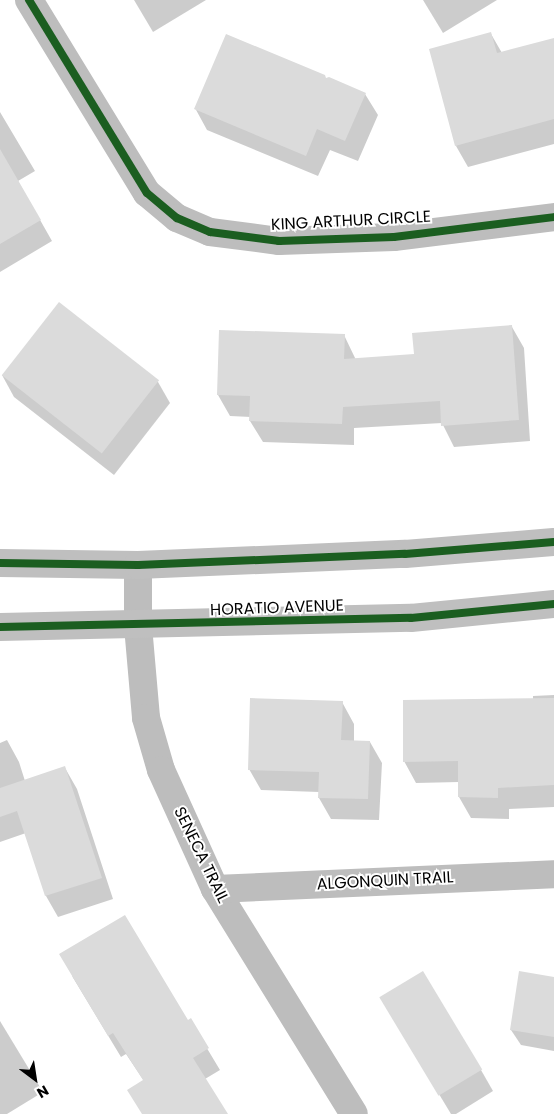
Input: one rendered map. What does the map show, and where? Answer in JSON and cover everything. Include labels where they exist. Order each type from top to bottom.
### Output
[{"type":"main road","points":[[0,562],[138,565],[405,554],[554,542]]},
{"type":"main road","name":"HORATIO AVENUE","points":[[0,627],[138,626],[411,618],[554,604]]},
{"type":"street","name":"KING ARTHUR CIRCLE","points":[[29,0],[147,193],[177,218],[210,232],[280,241],[394,237],[554,217]]},
{"type":"street","name":"SENECA TRAIL","points":[[138,565],[138,626],[146,718],[160,770],[215,889],[354,1114]]},
{"type":"street","name":"ALGONQUIN TRAIL","points":[[215,889],[554,874]]},
{"type":"building","points":[[491,32],[497,53],[554,38],[554,119],[455,146],[429,49]]},
{"type":"building","points":[[226,34],[325,75],[326,78],[329,77],[366,93],[345,141],[317,129],[306,156],[194,109]]},
{"type":"building","points":[[0,149],[41,220],[0,244]]},
{"type":"building","points":[[59,302],[159,380],[102,453],[2,375]]},
{"type":"building","points":[[512,325],[519,420],[441,426],[440,401],[343,407],[342,424],[249,421],[250,396],[217,395],[219,330],[345,334],[344,359],[414,354],[412,333]]},
{"type":"building","points":[[250,698],[343,701],[341,740],[370,741],[368,799],[318,798],[319,772],[248,770]]},
{"type":"building","points":[[554,698],[554,785],[498,788],[498,798],[458,797],[458,761],[403,762],[403,700]]},
{"type":"building","points":[[65,766],[102,878],[45,896],[17,811],[0,817],[0,788]]},
{"type":"building","points":[[125,915],[188,1020],[191,1018],[209,1048],[193,1058],[228,1114],[142,1114],[127,1090],[143,1080],[113,1033],[108,1036],[59,954]]},
{"type":"building","points":[[423,971],[482,1070],[439,1096],[379,997]]},
{"type":"building","points":[[519,971],[554,977],[554,1037],[510,1030]]},
{"type":"cycle path","points":[[29,0],[147,193],[177,218],[210,232],[279,241],[394,237],[554,217]]},
{"type":"cycle path","points":[[0,563],[138,565],[405,554],[554,542]]},
{"type":"cycle path","points":[[0,627],[411,618],[554,604]]}]
